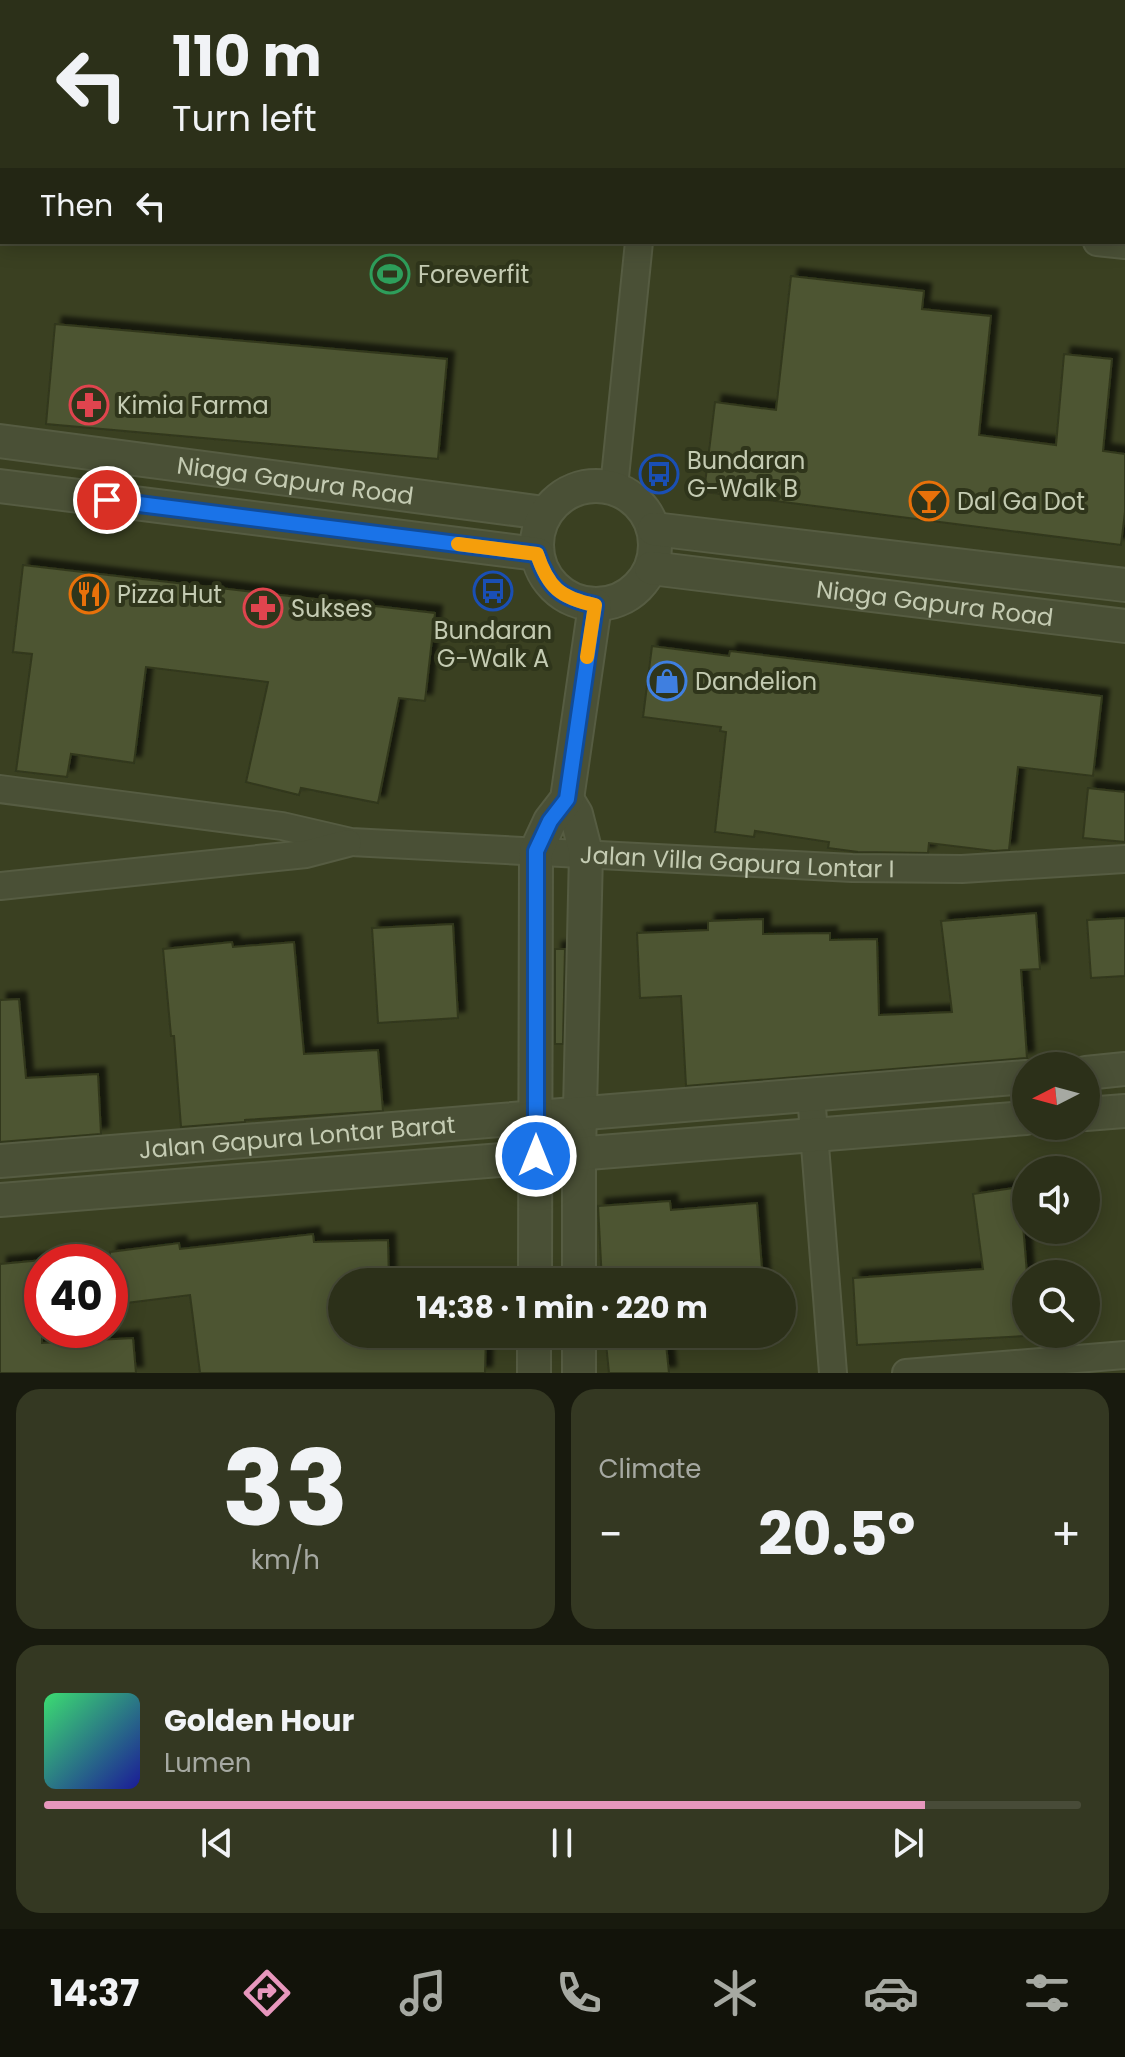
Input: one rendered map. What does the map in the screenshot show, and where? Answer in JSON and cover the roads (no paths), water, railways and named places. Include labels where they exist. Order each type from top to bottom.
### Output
[{"type":"street","points":[[614,487],[639,244]]},
{"type":"street","name":"Niaga Gapura Road","points":[[0,441],[544,513]]},
{"type":"street","points":[[594,484],[614,487],[631,496],[645,511],[654,529],[655,549],[651,568],[628,595],[612,602],[595,605],[574,601],[556,590],[544,574],[537,554],[537,533],[544,513],[558,498],[575,488],[594,484]]},
{"type":"street","name":"Niaga Gapura Road","points":[[0,486],[537,554]]},
{"type":"street","name":"Niaga Gapura Road","points":[[654,529],[1125,585]]},
{"type":"street","name":"Niaga Gapura Road","points":[[651,568],[1125,626]]},
{"type":"street","points":[[535,1268],[536,851],[550,821],[567,799],[595,605]]},
{"type":"street","name":"Jalan Villa Gapura Lontar I","points":[[0,789],[282,826],[351,842],[880,868],[962,869],[1125,859]]},
{"type":"street","points":[[567,799],[576,814],[586,853],[579,1268]]},
{"type":"street","name":"Jalan Villa Gapura Lontar I","points":[[0,886],[275,858],[306,854],[351,842]]},
{"type":"street","points":[[1100,1072],[1125,1069]]},
{"type":"street","name":"Jalan Gapura Lontar Barat","points":[[0,1161],[1012,1078]]},
{"type":"street","points":[[811,1095],[833,1373]]},
{"type":"street","points":[[1100,1113],[1125,1111]]},
{"type":"street","name":"Jalan Gapura Lontar Barat","points":[[0,1200],[1012,1119]]},
{"type":"street","points":[[534,1348],[534,1373]]},
{"type":"street","points":[[579,1348],[579,1373]]},
{"type":"street","points":[[906,1373],[1062,1366],[1125,1355]]},
{"type":"place","name":"Foreverfit","points":[[390,274]]},
{"type":"place","name":"Kimia Farma","points":[[89,405]]},
{"type":"place","name":"Bundaran G-Walk B","points":[[659,474]]},
{"type":"place","name":"Dal Ga Dot","points":[[929,501]]},
{"type":"place","name":"Bundaran G-Walk A","points":[[493,591]]},
{"type":"place","name":"Pizza Hut","points":[[89,594]]},
{"type":"place","name":"Sukses","points":[[263,608]]},
{"type":"place","name":"Dandelion","points":[[667,681]]}]
